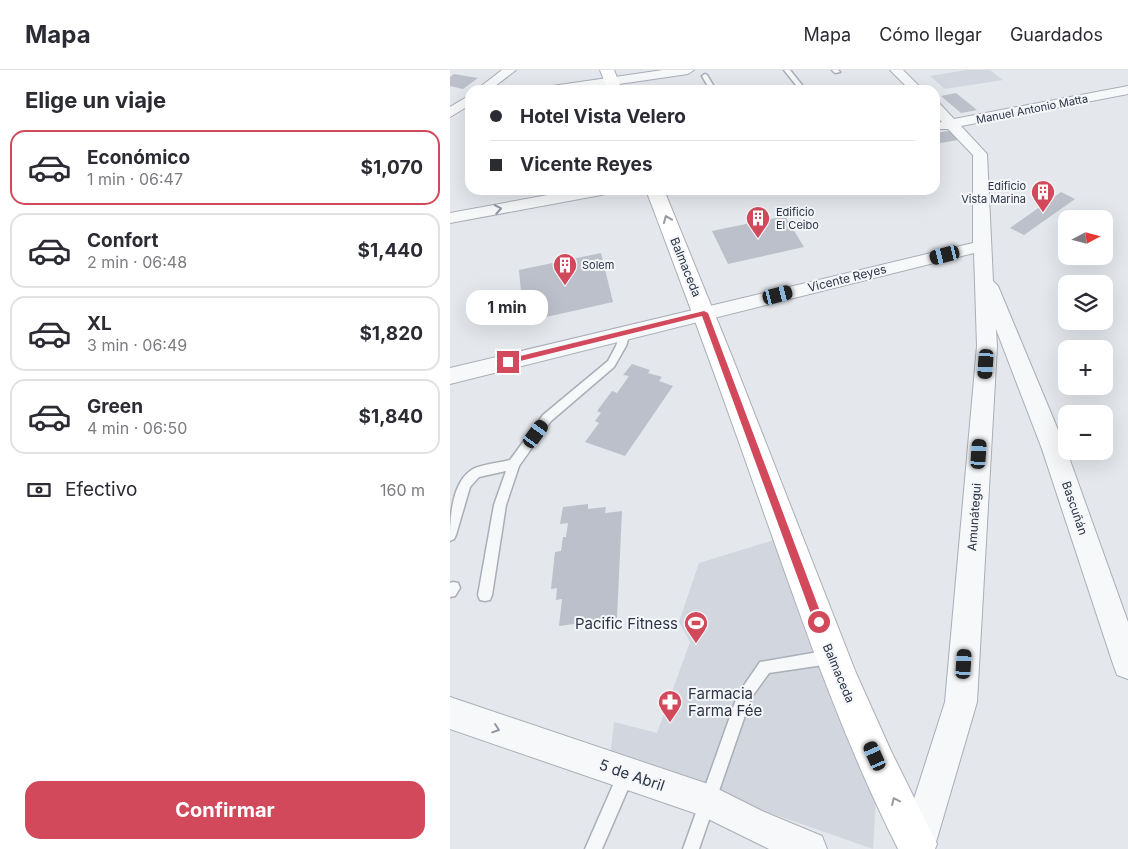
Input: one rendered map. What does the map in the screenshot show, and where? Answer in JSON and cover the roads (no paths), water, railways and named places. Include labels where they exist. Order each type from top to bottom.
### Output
[{"type":"street","points":[[489,85],[510,70]]},
{"type":"street","points":[[582,85],[688,70]]},
{"type":"street","points":[[896,70],[912,85]]},
{"type":"street","name":"Manuel Antonio Matta","points":[[944,126],[1128,90]]},
{"type":"street","points":[[450,113],[465,104]]},
{"type":"street","name":"Amunátegui","points":[[917,846],[961,702],[987,346],[980,154],[944,126]]},
{"type":"street","points":[[450,218],[574,195]]},
{"type":"street","name":"Balmaceda","points":[[657,195],[704,313],[831,656],[897,806],[917,846]]},
{"type":"street","name":"Vicente Reyes","points":[[450,376],[982,246]]},
{"type":"street","name":"Bascuñán","points":[[983,271],[1054,448],[1128,664]]},
{"type":"street","name":"5 de Abril","points":[[450,713],[708,801],[771,841],[809,849]]},
{"type":"lane","points":[[787,70],[799,85]]},
{"type":"lane","points":[[704,76],[710,85]]},
{"type":"lane","points":[[485,595],[500,505],[514,464],[547,418],[611,364],[621,346],[625,333]]},
{"type":"lane","points":[[450,535],[465,484],[476,473],[514,464]]},
{"type":"lane","points":[[691,849],[745,694],[765,667],[831,656]]},
{"type":"lane","points":[[593,849],[627,773]]},
{"type":"place","name":"Edificio Vista Marina","points":[[1043,213]]},
{"type":"place","name":"Edificio El Ceibo","points":[[758,239]]},
{"type":"place","name":"Solem","points":[[565,286]]},
{"type":"place","name":"Pacific Fitness","points":[[696,644]]},
{"type":"place","name":"Farmacia Farma Fée","points":[[670,723]]}]
